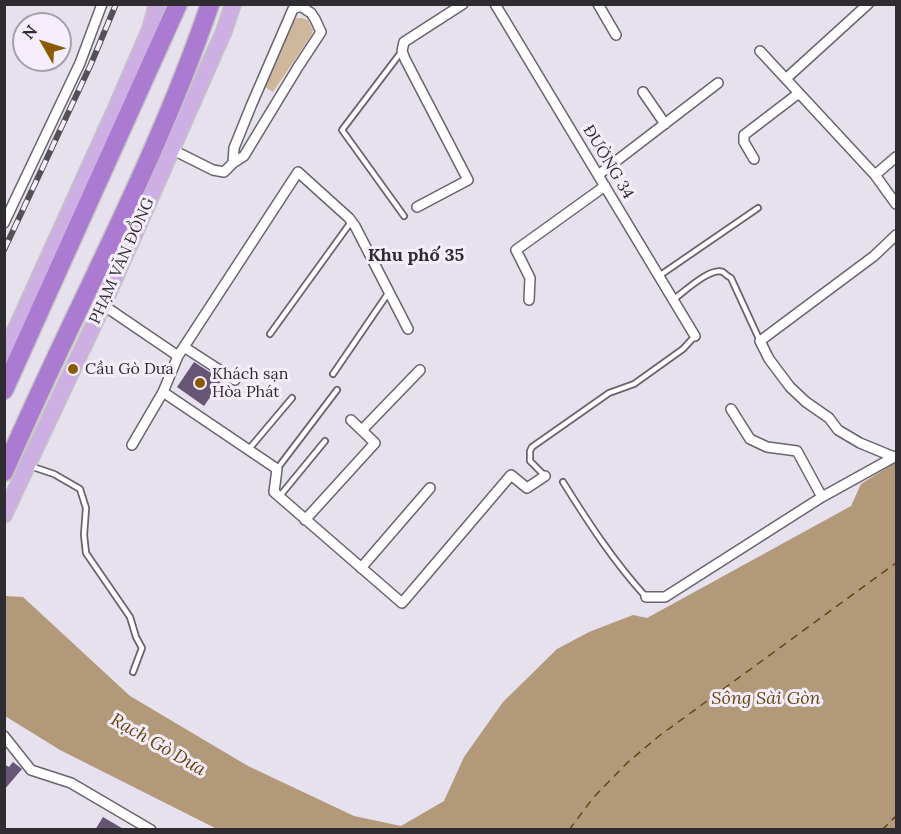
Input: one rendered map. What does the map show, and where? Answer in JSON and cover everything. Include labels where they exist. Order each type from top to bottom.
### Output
[{"type":"highway","points":[[4,390],[178,4]]},
{"type":"highway","name":"PHẠM VĂN ĐỒNG","points":[[4,472],[154,146],[210,4]]},
{"type":"main road","points":[[4,355],[116,108],[150,29],[157,4]]},
{"type":"main road","name":"PHẠM VĂN ĐỒNG","points":[[4,515],[103,305],[224,31],[233,4]]},
{"type":"main road","points":[[201,30],[224,31]]},
{"type":"street","points":[[4,223],[80,63],[102,4]]},
{"type":"street","points":[[417,207],[468,180],[410,71],[402,51],[405,42],[463,4]]},
{"type":"street","name":"ĐƯỜNG 34","points":[[495,4],[695,336]]},
{"type":"street","points":[[598,4],[616,35]]},
{"type":"street","points":[[790,75],[868,4]]},
{"type":"street","points":[[171,149],[213,170],[224,172],[244,156],[321,32],[311,13],[302,7],[293,9],[284,29],[234,148],[233,163]]},
{"type":"street","points":[[760,51],[875,175],[897,204]]},
{"type":"street","points":[[598,176],[718,83]]},
{"type":"street","points":[[643,92],[665,124]]},
{"type":"street","points":[[754,159],[744,142],[744,135],[798,93]]},
{"type":"street","points":[[875,175],[897,157]]},
{"type":"street","points":[[132,445],[163,392],[178,356],[298,172],[351,222],[408,329]]},
{"type":"street","points":[[529,300],[530,278],[516,250],[605,186]]},
{"type":"street","points":[[896,456],[860,443],[838,430],[830,418],[806,402],[790,387],[769,359],[760,342],[874,256],[897,235]]},
{"type":"street","points":[[103,305],[178,356]]},
{"type":"street","points":[[184,347],[235,380]]},
{"type":"street","points":[[362,430],[420,370]]},
{"type":"street","points":[[163,392],[277,469],[274,492],[402,603],[512,475],[527,488],[545,476]]},
{"type":"street","points":[[731,410],[750,440],[767,447],[797,451],[822,497]]},
{"type":"street","points":[[305,520],[375,443],[351,420]]},
{"type":"street","points":[[646,597],[664,597],[822,497],[896,456]]},
{"type":"street","points":[[361,568],[430,488]]},
{"type":"street","points":[[4,736],[31,770],[71,783],[151,830]]},
{"type":"lane","points":[[402,51],[342,130],[404,216]]},
{"type":"lane","points":[[659,276],[758,208]]},
{"type":"lane","points":[[270,334],[351,222]]},
{"type":"lane","points":[[673,300],[707,274],[715,271],[724,272],[730,278],[760,342]]},
{"type":"lane","points":[[333,374],[389,292]]},
{"type":"lane","points":[[545,476],[530,461],[532,447],[609,393],[634,384],[683,349],[695,336]]},
{"type":"lane","points":[[277,469],[338,390]]},
{"type":"lane","points":[[249,449],[292,398]]},
{"type":"lane","points":[[279,497],[325,441]]},
{"type":"lane","points":[[28,465],[54,474],[80,489],[86,508],[84,536],[86,552],[130,616],[142,648],[133,672]]},
{"type":"lane","points":[[562,482],[625,575],[646,597]]},
{"type":"shaded area","points":[[296,18],[308,20],[313,30],[312,34],[273,92],[265,87]]},
{"type":"water","name":"Sông Sài Gòn","points":[[896,462],[896,829],[217,829],[60,750],[5,716],[5,596],[23,597],[130,696],[248,766],[354,816],[401,826],[444,801],[464,757],[503,702],[557,649],[589,632],[633,615],[647,618],[851,506],[861,484]]},
{"type":"building","name":"Khách sạn Hòa Phát","points":[[194,362],[222,380],[204,406],[177,387]]},
{"type":"building","points":[[13,762],[22,769],[4,790],[4,764],[9,767]]},
{"type":"building","points":[[103,817],[125,830],[95,830]]},
{"type":"ferry route","points":[[569,830],[593,798],[627,763],[659,736],[896,563]]},
{"type":"ferry route","points":[[882,830],[896,816]]},
{"type":"railway","points":[[4,250],[91,64],[116,4]]},
{"type":"place","name":"Cầu Gò Dưa","points":[[73,369]]},
{"type":"place","name":"Khách sạn Hòa Phát","points":[[200,383]]},
{"type":"district","name":"Khu phố 35","points":[[416,256]]},
{"type":"water label","name":"Rạch Gò Dưa","points":[[158,745]]}]
